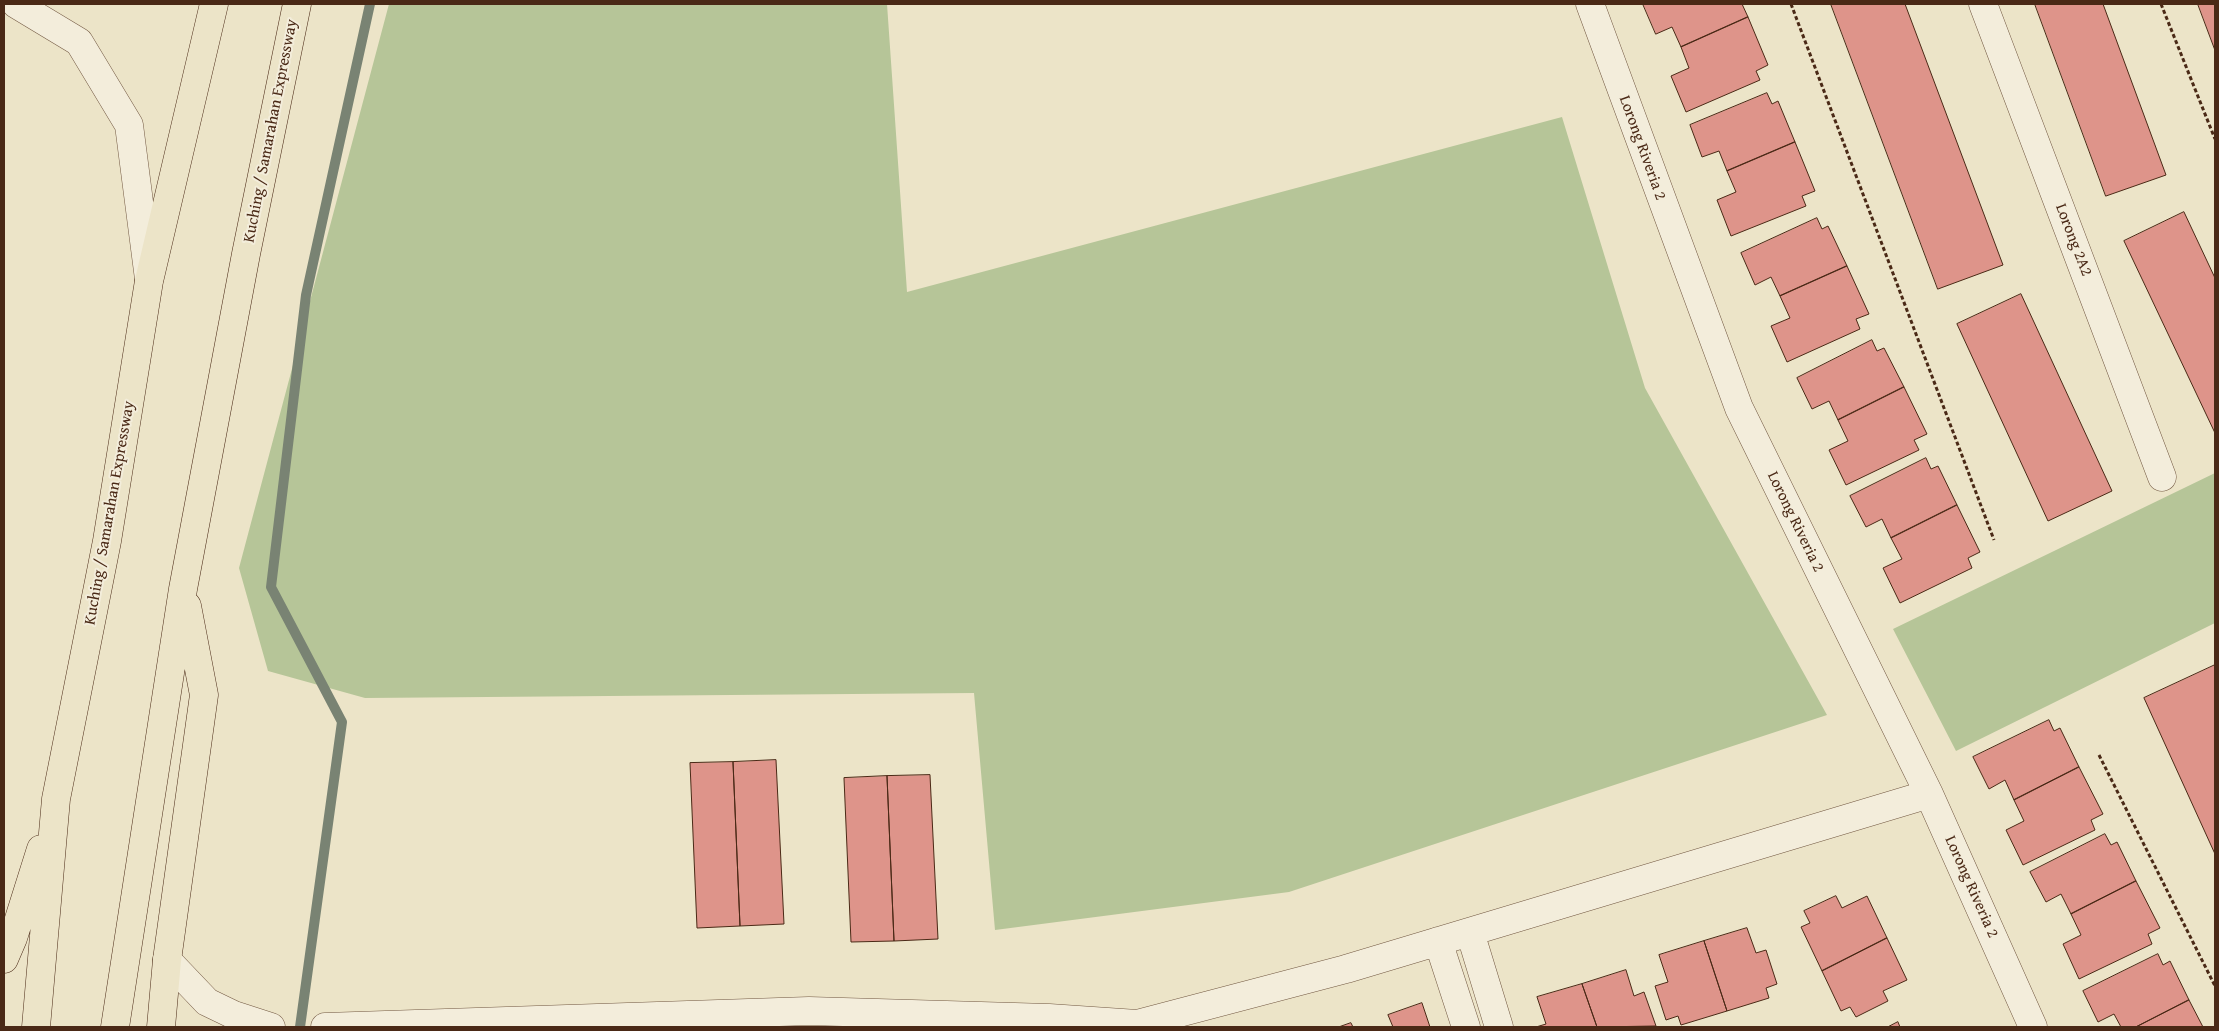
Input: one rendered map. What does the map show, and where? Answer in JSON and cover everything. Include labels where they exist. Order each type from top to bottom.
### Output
[{"type":"highway","name":"Kuching / Samarahan Expressway","points":[[36,1027],[56,799],[107,541],[149,281],[214,4]]},
{"type":"highway","name":"Kuching / Samarahan Expressway","points":[[115,1027],[183,589],[246,254],[297,4]]},
{"type":"highway","points":[[161,1027],[167,960],[204,694],[183,589]]},
{"type":"highway","points":[[4,959],[13,938],[56,799]]},
{"type":"street","points":[[16,4],[79,42],[129,125],[149,281]]},
{"type":"street","name":"Lorong Riveria 2","points":[[1590,4],[1739,408],[1928,794],[2033,1027]]},
{"type":"street","name":"Lorong 2A2","points":[[1983,4],[2162,476]]},
{"type":"street","points":[[325,1027],[809,1012],[1040,1018],[1137,1024],[1346,969],[1928,794]]},
{"type":"street","points":[[1470,932],[1499,1027]]},
{"type":"street","points":[[1438,941],[1466,1027]]},
{"type":"street","points":[[167,960],[207,1002],[234,1016],[271,1027]]},
{"type":"path","points":[[1791,4],[1994,540]]},
{"type":"path","points":[[2161,4],[2215,139]]},
{"type":"path","points":[[2099,756],[2215,986]]},
{"type":"green space","points":[[389,4],[887,4],[907,292],[1562,117],[1645,388],[1827,715],[1289,892],[995,930],[974,693],[365,698],[268,671],[239,568]]},
{"type":"green space","points":[[2215,473],[2215,623],[1956,751],[1893,629]]},
{"type":"building","points":[[1643,4],[1742,4],[1748,17],[1681,47],[1672,27],[1656,34]]},
{"type":"building","points":[[1831,4],[1905,4],[2003,265],[1938,289]]},
{"type":"building","points":[[2035,4],[2103,4],[2166,175],[2106,196]]},
{"type":"building","points":[[2198,4],[2215,4],[2215,50]]},
{"type":"building","points":[[1748,17],[1768,65],[1756,71],[1760,80],[1686,112],[1671,76],[1689,68],[1681,47]]},
{"type":"building","points":[[1767,93],[1772,104],[1778,101],[1795,142],[1727,171],[1719,151],[1702,157],[1690,125]]},
{"type":"building","points":[[1795,142],[1815,191],[1802,196],[1806,206],[1731,236],[1717,200],[1736,192],[1727,171]]},
{"type":"building","points":[[2184,212],[2215,278],[2215,433],[2124,241]]},
{"type":"building","points":[[1817,218],[1822,229],[1828,226],[1847,266],[1780,296],[1771,277],[1755,285],[1741,253]]},
{"type":"building","points":[[1847,266],[1869,314],[1856,319],[1860,329],[1787,362],[1771,326],[1790,318],[1780,296]]},
{"type":"building","points":[[2021,294],[2112,491],[2048,521],[1957,324]]},
{"type":"building","points":[[1872,340],[1877,351],[1884,348],[1904,387],[1838,420],[1829,401],[1812,409],[1797,378]]},
{"type":"building","points":[[1904,387],[1927,434],[1914,440],[1919,450],[1846,485],[1829,450],[1848,441],[1838,420]]},
{"type":"building","points":[[1926,458],[1931,469],[1938,466],[1957,505],[1891,538],[1882,519],[1866,527],[1850,496]]},
{"type":"building","points":[[1957,505],[1980,552],[1968,558],[1972,568],[1900,603],[1883,568],[1902,559],[1891,538]]},
{"type":"building","points":[[2215,665],[2215,854],[2144,698]]},
{"type":"building","points":[[2049,720],[2054,731],[2060,728],[2079,767],[2014,800],[2005,780],[1989,789],[1973,757]]},
{"type":"building","points":[[776,760],[784,924],[740,926],[733,762]]},
{"type":"building","points":[[733,762],[740,926],[697,928],[690,763]]},
{"type":"building","points":[[2079,767],[2103,814],[2091,820],[2095,830],[2023,865],[2006,830],[2024,821],[2014,800]]},
{"type":"building","points":[[930,775],[938,939],[894,941],[887,776]]},
{"type":"building","points":[[887,776],[894,941],[851,942],[844,778]]},
{"type":"building","points":[[2105,834],[2111,845],[2117,842],[2136,881],[2071,914],[2061,894],[2046,902],[2030,872]]},
{"type":"building","points":[[2136,881],[2160,928],[2148,934],[2152,944],[2079,979],[2063,944],[2081,935],[2071,914]]},
{"type":"building","points":[[1836,896],[1842,908],[1867,896],[1887,938],[1822,971],[1801,927],[1810,923],[1804,911]]},
{"type":"building","points":[[1747,928],[1756,953],[1766,950],[1777,984],[1766,988],[1769,998],[1727,1011],[1704,941]]},
{"type":"building","points":[[1887,938],[1907,980],[1883,991],[1888,1001],[1856,1017],[1850,1007],[1841,1011],[1822,971]]},
{"type":"building","points":[[1704,941],[1727,1011],[1681,1025],[1678,1016],[1666,1020],[1655,986],[1668,982],[1659,955]]},
{"type":"building","points":[[2158,954],[2163,965],[2170,961],[2189,1000],[2136,1027],[2121,1027],[2114,1014],[2098,1022],[2083,991]]},
{"type":"building","points":[[1626,970],[1634,996],[1644,992],[1656,1026],[1597,1027],[1582,984]]},
{"type":"building","points":[[1582,984],[1597,1027],[1536,1027],[1546,1024],[1537,997]]},
{"type":"building","points":[[2189,1000],[2203,1027],[2136,1027]]},
{"type":"building","points":[[1422,1003],[1430,1027],[1393,1027],[1388,1015]]},
{"type":"building","points":[[1898,1022],[1900,1027],[1888,1027]]},
{"type":"building","points":[[1351,1023],[1353,1027],[1339,1027]]},
{"type":"waterway","points":[[300,1027],[342,722],[271,587],[306,295],[370,4]]}]
